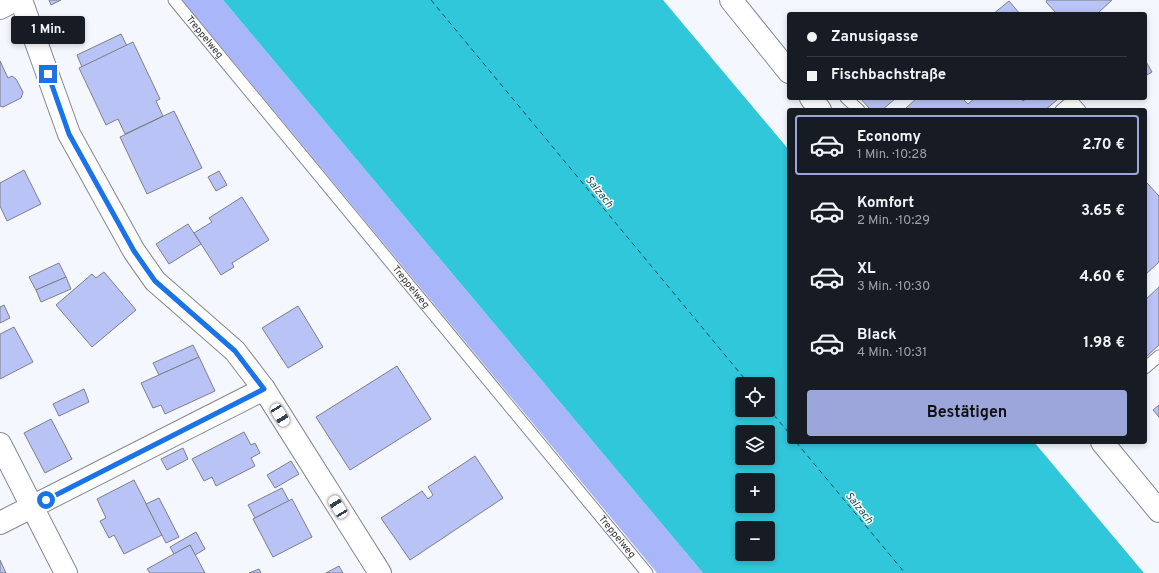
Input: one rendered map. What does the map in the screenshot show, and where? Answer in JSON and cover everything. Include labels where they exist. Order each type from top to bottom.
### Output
[{"type":"street","points":[[0,8],[15,0]]},
{"type":"street","points":[[21,0],[69,134],[134,251],[155,281],[235,351],[264,389],[380,573]]},
{"type":"street","points":[[730,0],[787,70]]},
{"type":"street","points":[[0,523],[264,389]]},
{"type":"street","points":[[0,444],[66,573]]},
{"type":"street","points":[[1104,444],[1159,511]]},
{"type":"lane","name":"Treppelweg","points":[[174,0],[647,573]]},
{"type":"lane","points":[[848,100],[857,108]]},
{"type":"lane","points":[[1064,108],[1072,101],[1078,108]]},
{"type":"lane","points":[[1147,366],[1159,356]]},
{"type":"shaded area","points":[[182,0],[223,0],[703,573],[657,573]]},
{"type":"water","name":"Salzach","points":[[223,0],[663,0],[787,148],[787,444],[1036,444],[1144,573],[703,573]]},
{"type":"building","points":[[49,0],[61,0],[51,5]]},
{"type":"building","points":[[1047,0],[1112,0],[1099,12],[1055,12],[1046,2]]},
{"type":"building","points":[[1009,1],[1018,12],[995,12]]},
{"type":"building","points":[[121,34],[127,46],[82,67],[77,55]]},
{"type":"building","points":[[133,42],[160,99],[156,101],[163,116],[125,134],[118,119],[106,125],[79,68]]},
{"type":"building","points":[[0,61],[8,78],[12,76],[16,79],[23,92],[21,98],[3,107],[0,106]]},
{"type":"building","points":[[1147,63],[1152,72],[1147,75]]},
{"type":"building","points":[[862,100],[894,100],[884,108],[869,108]]},
{"type":"building","points":[[915,100],[964,100],[968,104],[973,100],[1057,100],[1047,108],[906,108]]},
{"type":"building","points":[[174,111],[202,168],[147,194],[120,137]]},
{"type":"building","points":[[24,170],[41,204],[7,221],[0,206],[0,183]]},
{"type":"building","points":[[219,171],[227,185],[216,191],[208,177]]},
{"type":"building","points":[[1147,183],[1159,196],[1159,262],[1147,273]]},
{"type":"building","points":[[242,197],[269,240],[232,263],[234,267],[221,275],[194,233],[212,222],[209,218]]},
{"type":"building","points":[[188,224],[201,244],[169,264],[156,244]]},
{"type":"building","points":[[59,263],[66,277],[36,290],[29,277]]},
{"type":"building","points":[[104,272],[136,310],[92,347],[56,305],[92,274],[96,278]]},
{"type":"building","points":[[66,277],[71,289],[41,302],[36,290]]},
{"type":"building","points":[[1159,287],[1159,345],[1147,356],[1147,298]]},
{"type":"building","points":[[4,305],[10,318],[0,323],[0,307]]},
{"type":"building","points":[[298,306],[323,347],[288,368],[262,328]]},
{"type":"building","points":[[14,327],[33,362],[0,379],[0,334]]},
{"type":"building","points":[[193,345],[199,357],[159,375],[153,363]]},
{"type":"building","points":[[199,357],[215,391],[165,414],[161,405],[153,408],[141,383]]},
{"type":"building","points":[[397,366],[431,419],[350,470],[316,417]]},
{"type":"building","points":[[84,389],[89,402],[59,416],[53,404]]},
{"type":"building","points":[[1159,405],[1159,417],[1153,410]]},
{"type":"building","points":[[51,419],[72,459],[45,473],[24,433]]},
{"type":"building","points":[[244,432],[251,445],[255,443],[260,453],[251,458],[255,466],[216,486],[212,477],[204,481],[192,459]]},
{"type":"building","points":[[183,448],[188,459],[167,470],[161,459]]},
{"type":"building","points":[[475,456],[503,498],[410,560],[381,518],[422,491],[428,499],[433,495],[428,487]]},
{"type":"building","points":[[291,461],[299,474],[275,488],[267,475]]},
{"type":"building","points":[[134,480],[162,535],[124,554],[114,535],[109,538],[100,521],[106,518],[97,499]]},
{"type":"building","points":[[282,488],[289,501],[255,518],[248,505]]},
{"type":"building","points":[[159,498],[179,537],[166,543],[146,504]]},
{"type":"building","points":[[292,499],[312,537],[273,557],[253,519]]},
{"type":"building","points":[[196,532],[205,549],[195,555],[190,545],[174,554],[170,547]]},
{"type":"building","points":[[190,545],[205,573],[150,573],[147,569]]},
{"type":"building","points":[[0,560],[6,573],[0,573]]},
{"type":"building","points":[[339,566],[343,573],[326,573]]},
{"type":"building","points":[[259,569],[261,573],[249,573]]},
{"type":"ferry route","points":[[431,0],[743,377]]},
{"type":"ferry route","points":[[775,416],[787,431]]},
{"type":"ferry route","points":[[798,444],[905,573]]},
{"type":"route","points":[[46,500],[264,389],[235,351],[155,281],[134,251],[69,134],[48,74]]}]
